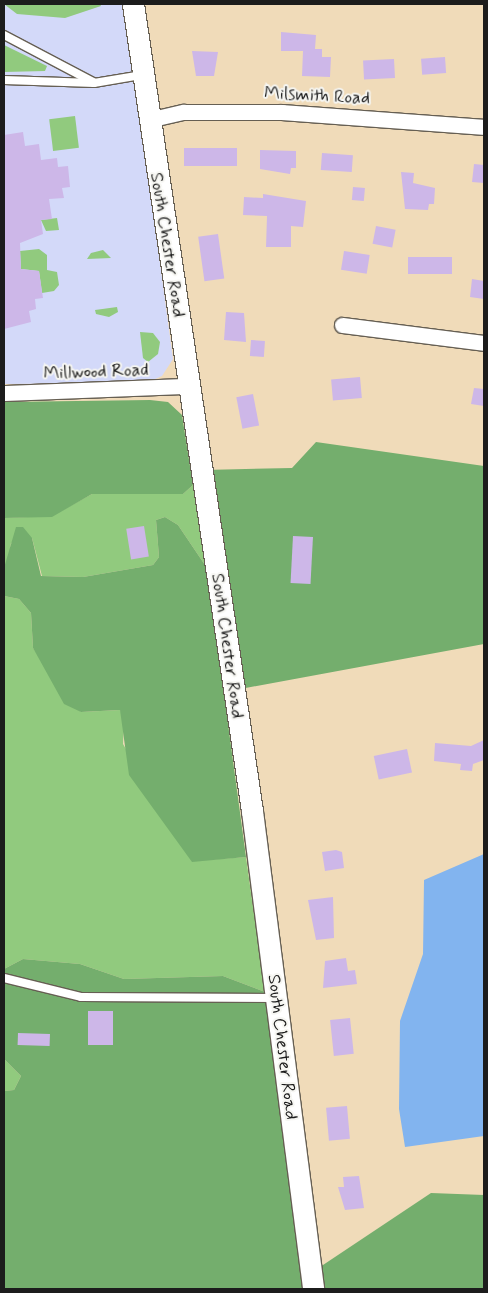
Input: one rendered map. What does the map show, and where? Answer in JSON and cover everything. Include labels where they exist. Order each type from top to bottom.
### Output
[{"type":"street","name":"South Chester Road","points":[[133,4],[148,120],[189,386],[277,998],[313,1289]]},
{"type":"street","name":"Milsmith Road","points":[[148,120],[184,112],[282,112],[484,127]]},
{"type":"street","points":[[342,324],[484,344]]},
{"type":"street","name":"Millwood Road","points":[[4,393],[189,386]]},
{"type":"lane","points":[[4,35],[94,83]]},
{"type":"lane","points":[[4,80],[94,83],[142,75]]},
{"type":"lane","points":[[4,978],[81,997],[277,998]]},
{"type":"shaded area","points":[[4,4],[125,4],[173,359],[162,376],[146,383],[4,384]]},
{"type":"green space","points":[[4,4],[100,4],[101,6],[65,18],[17,14]]},
{"type":"green space","points":[[4,45],[47,66],[45,71],[4,72]]},
{"type":"green space","points":[[75,116],[79,148],[53,151],[49,119]]},
{"type":"green space","points":[[57,218],[59,230],[46,231],[41,220]]},
{"type":"green space","points":[[39,249],[47,255],[47,270],[57,272],[59,285],[54,291],[42,293],[39,271],[21,269],[20,251]]},
{"type":"green space","points":[[103,250],[111,258],[87,259],[91,253]]},
{"type":"green space","points":[[117,307],[118,312],[109,317],[96,314],[95,310]]},
{"type":"green space","points":[[140,332],[153,333],[160,342],[158,354],[148,362],[143,358]]},
{"type":"green space","points":[[150,400],[168,402],[182,415],[193,485],[183,494],[92,494],[52,517],[4,518],[4,402]]},
{"type":"green space","points":[[316,442],[484,466],[484,644],[235,690],[204,470],[292,468]]},
{"type":"green space","points":[[193,485],[207,568],[178,525],[165,517],[156,520],[159,557],[153,565],[83,577],[42,576],[32,538],[11,543],[8,565],[4,568],[4,518],[52,516],[92,494],[183,494]]},
{"type":"green space","points":[[165,517],[178,525],[207,568],[246,857],[192,862],[129,775],[120,710],[81,712],[64,704],[33,648],[31,613],[19,599],[4,596],[4,568],[16,527],[23,527],[32,538],[41,576],[83,577],[153,565],[159,557],[156,520]]},
{"type":"green space","points":[[4,596],[19,599],[31,613],[33,648],[81,712],[120,710],[124,717],[123,744],[192,861],[246,857],[265,992],[223,976],[124,979],[80,964],[23,959],[4,969]]},
{"type":"green space","points":[[23,959],[80,964],[124,979],[223,976],[265,992],[307,1289],[4,1289],[4,1091],[14,1090],[21,1076],[4,1059],[4,969]]},
{"type":"green space","points":[[4,1059],[21,1076],[14,1090],[4,1091]]},
{"type":"green space","points":[[431,1193],[484,1195],[484,1289],[316,1289],[314,1271]]},
{"type":"water","points":[[484,854],[484,1136],[405,1147],[399,1109],[400,1021],[423,954],[424,880]]},
{"type":"building","points":[[281,32],[316,35],[315,49],[322,49],[322,57],[331,57],[330,77],[302,76],[303,51],[281,51]]},
{"type":"building","points":[[192,51],[218,52],[214,76],[196,76]]},
{"type":"building","points":[[445,57],[446,73],[422,75],[421,59]]},
{"type":"building","points":[[394,59],[395,78],[364,80],[363,61]]},
{"type":"building","points":[[23,132],[25,146],[39,144],[41,160],[57,158],[58,167],[68,166],[70,187],[62,188],[64,198],[49,199],[52,219],[41,220],[43,234],[20,243],[21,269],[39,271],[43,298],[35,299],[36,309],[29,311],[31,322],[4,329],[4,135]]},
{"type":"building","points":[[184,148],[237,148],[237,166],[184,166]]},
{"type":"building","points":[[260,150],[296,151],[296,168],[291,168],[290,174],[260,169]]},
{"type":"building","points":[[322,153],[353,155],[352,172],[321,170]]},
{"type":"building","points":[[474,164],[484,165],[484,183],[472,182]]},
{"type":"building","points":[[401,172],[414,173],[413,183],[435,188],[434,204],[429,204],[428,210],[405,209]]},
{"type":"building","points":[[353,187],[365,188],[364,201],[352,200]]},
{"type":"building","points":[[263,194],[306,201],[303,227],[291,226],[291,247],[266,247],[267,216],[243,215],[244,197],[263,198]]},
{"type":"building","points":[[376,226],[396,230],[392,247],[373,244]]},
{"type":"building","points":[[218,234],[224,279],[204,281],[198,237]]},
{"type":"building","points":[[344,251],[370,255],[367,274],[341,270]]},
{"type":"building","points":[[408,257],[452,257],[452,274],[408,274]]},
{"type":"building","points":[[472,279],[484,281],[484,299],[470,297]]},
{"type":"building","points":[[226,312],[244,313],[246,342],[224,340]]},
{"type":"building","points":[[251,340],[265,341],[264,357],[250,356]]},
{"type":"building","points":[[360,377],[362,398],[333,400],[331,380]]},
{"type":"building","points":[[474,388],[484,389],[484,406],[471,404]]},
{"type":"building","points":[[253,394],[259,425],[242,429],[236,397]]},
{"type":"building","points":[[144,526],[149,557],[131,559],[126,529]]},
{"type":"building","points":[[293,536],[313,537],[311,584],[291,583]]},
{"type":"building","points":[[484,740],[484,760],[473,764],[472,771],[460,770],[461,764],[434,761],[435,743],[471,746]]},
{"type":"building","points":[[407,749],[412,772],[379,780],[374,756]]},
{"type":"building","points":[[336,850],[342,852],[344,868],[325,871],[322,852]]},
{"type":"building","points":[[333,897],[334,938],[316,940],[308,900]]},
{"type":"building","points":[[346,958],[348,971],[355,970],[357,984],[323,988],[325,961]]},
{"type":"building","points":[[88,1011],[113,1011],[113,1045],[88,1045]]},
{"type":"building","points":[[350,1018],[354,1054],[334,1056],[330,1020]]},
{"type":"building","points":[[18,1033],[50,1034],[50,1046],[18,1045]]},
{"type":"building","points":[[347,1106],[350,1139],[329,1141],[326,1108]]},
{"type":"building","points":[[359,1176],[364,1208],[345,1210],[338,1187],[344,1187],[343,1177]]}]
